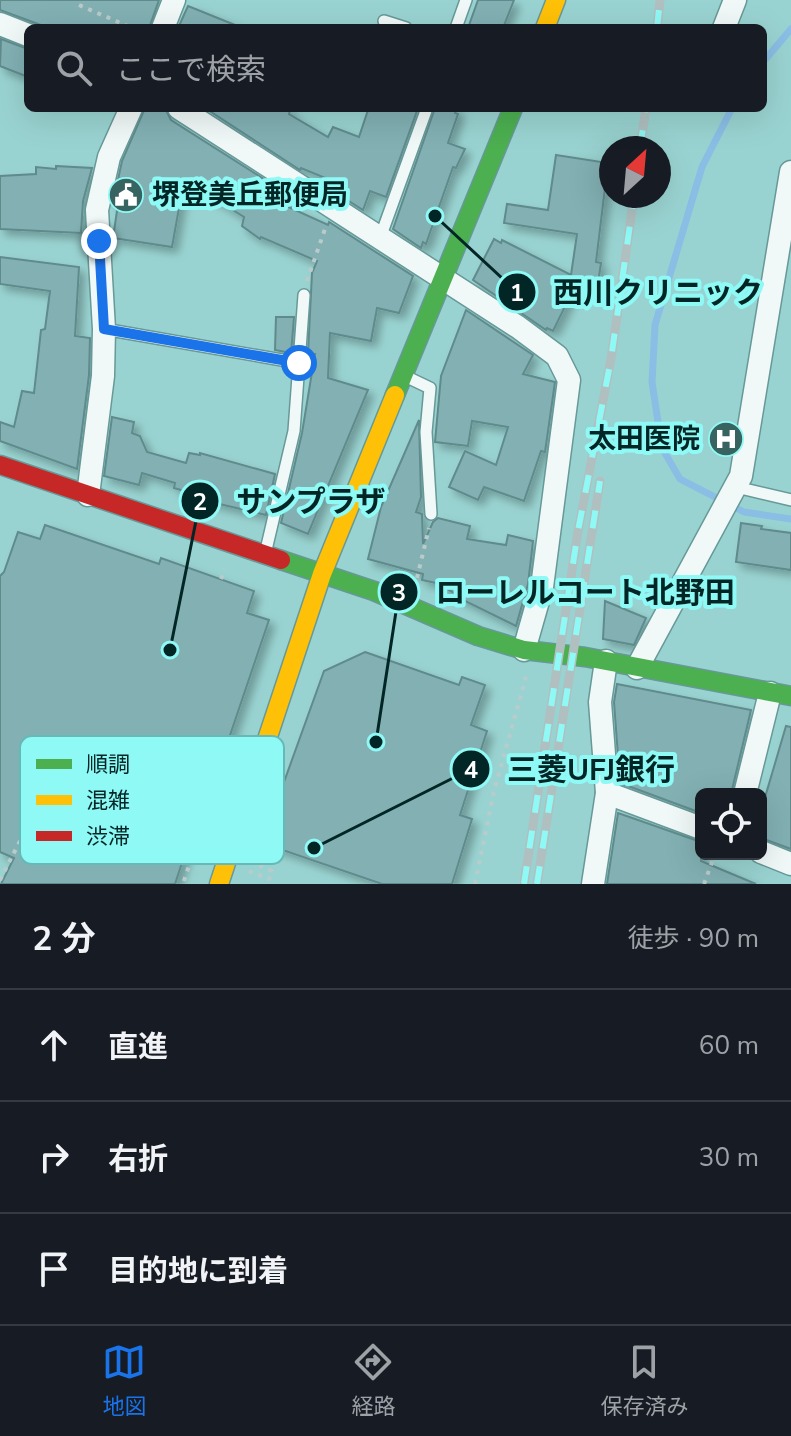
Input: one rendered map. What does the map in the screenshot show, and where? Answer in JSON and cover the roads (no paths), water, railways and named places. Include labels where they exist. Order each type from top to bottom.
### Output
[{"type":"street","points":[[165,24],[174,0]]},
{"type":"street","points":[[547,24],[556,0]]},
{"type":"street","points":[[726,24],[735,0]]},
{"type":"street","points":[[0,24],[24,33]]},
{"type":"street","points":[[88,495],[103,376],[104,329],[97,210],[109,157],[129,112]]},
{"type":"street","points":[[185,112],[444,278],[557,356],[569,380],[542,587],[527,659]]},
{"type":"street","points":[[268,736],[322,574],[511,112]]},
{"type":"street","points":[[637,668],[741,476],[786,224],[791,172]]},
{"type":"street","points":[[1,467],[374,591],[527,659],[606,661],[780,694],[747,788]]},
{"type":"street","points":[[593,884],[607,793],[600,702],[606,661]]},
{"type":"street","points":[[607,793],[695,826]]},
{"type":"street","points":[[767,854],[791,864]]},
{"type":"street","points":[[219,884],[226,864]]},
{"type":"lane","points":[[457,24],[466,0]]},
{"type":"lane","points":[[384,21],[393,24]]},
{"type":"lane","points":[[380,238],[426,112]]},
{"type":"lane","points":[[265,555],[294,431],[304,295]]},
{"type":"lane","points":[[104,329],[299,363]]},
{"type":"lane","points":[[403,375],[430,388],[426,432],[431,514]]},
{"type":"lane","points":[[736,487],[791,500]]},
{"type":"waterway","points":[[767,57],[791,29]]},
{"type":"waterway","points":[[730,112],[702,167],[655,325],[652,382],[662,448],[680,479],[744,512],[791,519]]},
{"type":"railway","points":[[657,24],[660,0]]},
{"type":"railway","points":[[642,136],[645,112]]},
{"type":"railway","points":[[524,884],[578,531],[611,359],[632,208]]},
{"type":"railway","points":[[537,884],[600,481]]},
{"type":"place","name":"堺登美丘郵便局","points":[[126,195]]},
{"type":"place","name":"西川クリニック","points":[[435,216]]},
{"type":"place","name":"太田医院","points":[[726,439]]},
{"type":"place","name":"サンプラザ","points":[[170,650]]},
{"type":"place","name":"ローレルコート北野田","points":[[376,742]]},
{"type":"place","name":"三菱UFJ銀行","points":[[314,848]]}]
